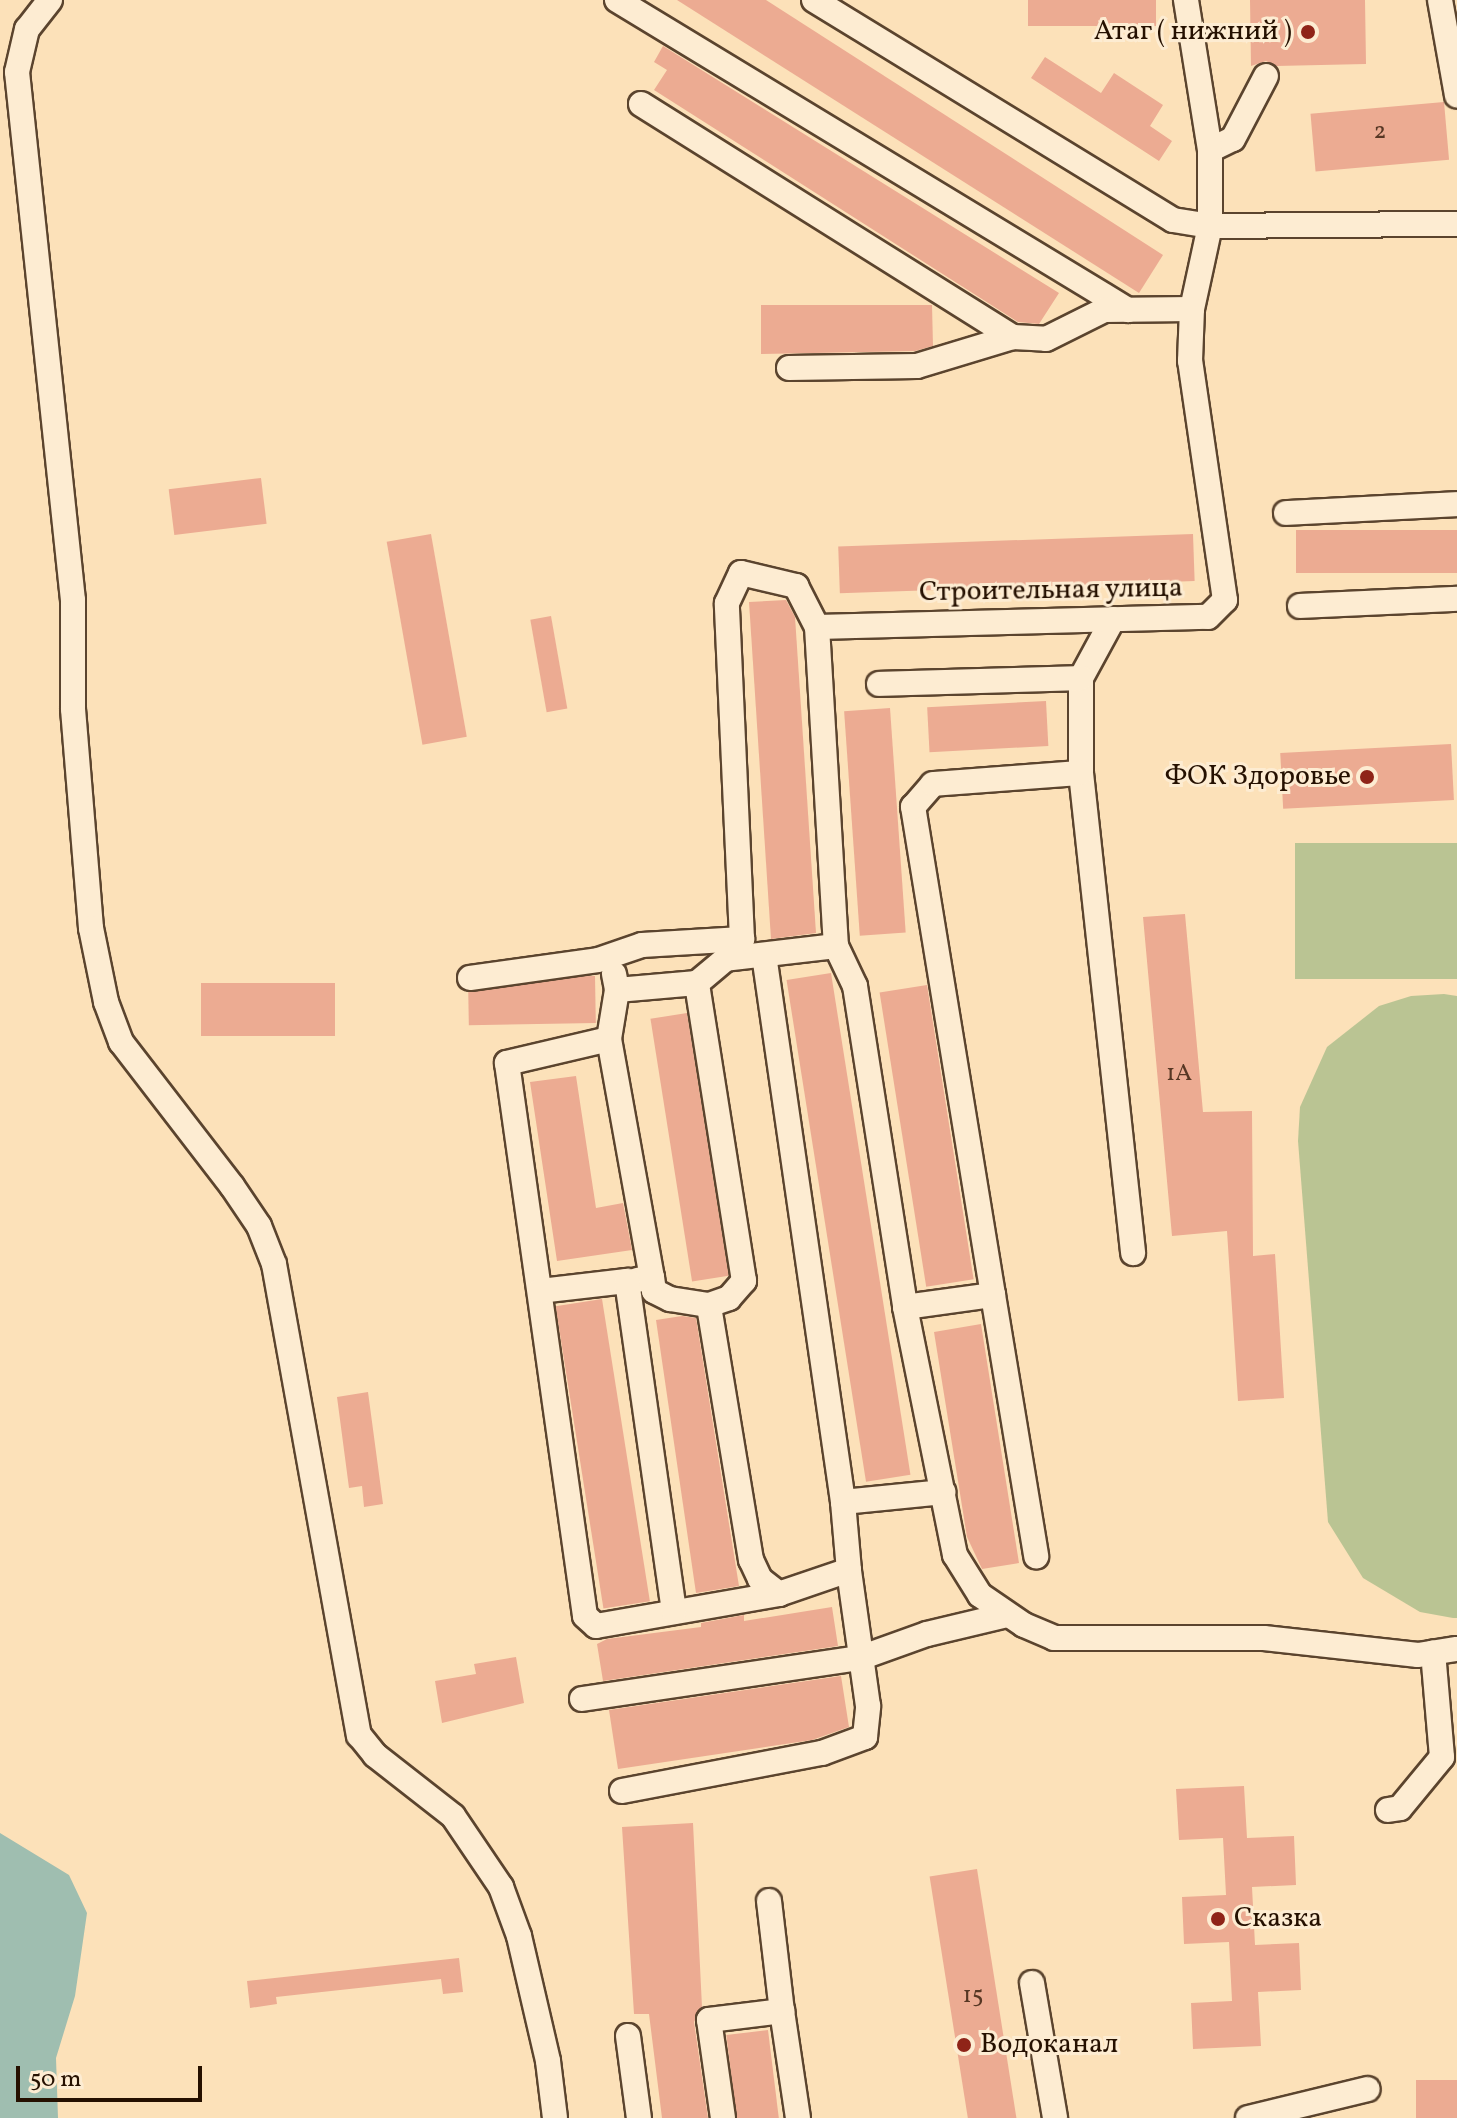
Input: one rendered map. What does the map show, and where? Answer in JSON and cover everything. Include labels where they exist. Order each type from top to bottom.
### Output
[{"type":"street","points":[[50,0],[27,29],[17,72],[73,600],[73,709],[91,928],[106,1002],[121,1042],[232,1186],[259,1226],[274,1264],[359,1735],[375,1755],[453,1816],[501,1887],[519,1936],[548,2061],[555,2118]]},
{"type":"street","points":[[617,0],[1128,310]]},
{"type":"street","points":[[814,0],[1173,220],[1210,226],[1457,224]]},
{"type":"street","points":[[789,368],[917,366],[1013,337],[1046,339],[1089,314],[1192,309],[1210,226],[1210,150],[1186,0]]},
{"type":"street","points":[[1440,0],[1457,95]]},
{"type":"street","points":[[1210,150],[1233,139],[1266,76]]},
{"type":"street","points":[[641,104],[1013,337]]},
{"type":"street","name":"Строительная улица","points":[[817,627],[1208,617],[1225,600],[1190,361],[1192,309]]},
{"type":"street","points":[[1286,513],[1457,504]]},
{"type":"street","points":[[617,990],[697,983],[726,959],[742,939],[727,603],[741,573],[796,586],[817,627],[836,946],[855,986],[905,1307],[955,1555],[980,1595],[1007,1615],[1054,1638],[1264,1638],[1445,1651],[1442,1757],[1400,1808],[1388,1810]]},
{"type":"street","points":[[1300,606],[1457,599]]},
{"type":"street","points":[[1113,619],[1081,678],[1081,773],[1133,1253]]},
{"type":"street","points":[[879,684],[1081,678]]},
{"type":"street","points":[[1036,1556],[913,807],[933,784],[1081,773]]},
{"type":"street","points":[[470,978],[610,956],[642,945],[742,939]]},
{"type":"street","points":[[726,959],[836,946]]},
{"type":"street","points":[[622,1791],[822,1753],[865,1737],[868,1706],[843,1502],[764,955]]},
{"type":"street","points":[[610,956],[617,990],[609,1039],[654,1291],[670,1299],[709,1305],[729,1298],[744,1281],[697,983]]},
{"type":"street","points":[[609,1039],[507,1063],[540,1291],[540,1318],[585,1616],[596,1626],[779,1594],[849,1570]]},
{"type":"street","points":[[540,1291],[652,1277]]},
{"type":"street","points":[[627,1281],[674,1612]]},
{"type":"street","points":[[905,1307],[993,1295]]},
{"type":"street","points":[[709,1305],[751,1560],[760,1579],[779,1594]]},
{"type":"street","points":[[843,1502],[944,1492]]},
{"type":"street","points":[[582,1699],[860,1658],[927,1634],[1007,1615]]},
{"type":"street","points":[[769,1901],[798,2118]]},
{"type":"street","points":[[1032,1983],[1055,2118]]},
{"type":"street","points":[[723,2118],[709,2020],[782,2011]]},
{"type":"street","points":[[628,2036],[639,2118]]},
{"type":"street","points":[[1248,2118],[1368,2089]]},
{"type":"green space","points":[[1295,843],[1457,843],[1457,979],[1295,979]]},
{"type":"green space","points":[[1411,996],[1457,996],[1457,1618],[1420,1612],[1363,1578],[1328,1522],[1298,1141],[1300,1107],[1327,1047],[1379,1006]]},
{"type":"shaded area","points":[[0,1833],[69,1875],[87,1913],[75,1996],[56,2058],[58,2118],[0,2118]]},
{"type":"building","points":[[677,0],[766,0],[1163,255],[1139,293]]},
{"type":"building","points":[[1028,0],[1156,0],[1156,26],[1028,26]]},
{"type":"building","name":"Атаг ( нижний )","points":[[1250,0],[1365,0],[1366,64],[1276,66],[1266,61],[1251,66]]},
{"type":"building","points":[[663,46],[1059,293],[1039,324],[1018,322],[654,90],[667,70],[654,62]]},
{"type":"building","points":[[1045,57],[1101,93],[1114,73],[1163,105],[1150,126],[1172,141],[1159,161],[1031,78]]},
{"type":"building","points":[[1444,102],[1449,160],[1316,171],[1311,114]]},
{"type":"building","points":[[761,305],[932,305],[933,346],[915,351],[761,354]]},
{"type":"building","points":[[261,478],[267,524],[174,535],[169,489]]},
{"type":"building","points":[[1296,530],[1457,530],[1457,573],[1296,573]]},
{"type":"building","points":[[431,534],[467,737],[422,745],[387,542]]},
{"type":"building","points":[[1193,534],[1195,581],[840,593],[838,546]]},
{"type":"building","points":[[786,600],[795,617],[816,933],[771,939],[749,602]]},
{"type":"building","points":[[551,616],[567,709],[547,712],[530,620]]},
{"type":"building","points":[[1046,701],[1048,746],[930,752],[927,707]]},
{"type":"building","points":[[890,708],[906,932],[860,936],[844,711]]},
{"type":"building","name":"ФОК Здоровье","points":[[1451,744],[1454,800],[1283,809],[1280,753]]},
{"type":"building","points":[[1185,914],[1203,1112],[1252,1111],[1253,1256],[1275,1254],[1284,1398],[1238,1401],[1227,1231],[1172,1236],[1143,917]]},
{"type":"building","points":[[831,973],[910,1475],[866,1482],[787,980]]},
{"type":"building","points":[[595,976],[596,1023],[469,1025],[468,978]]},
{"type":"building","points":[[201,983],[335,983],[335,1036],[201,1036]]},
{"type":"building","points":[[927,985],[974,1279],[926,1287],[880,993]]},
{"type":"building","points":[[687,1013],[729,1276],[692,1282],[650,1019]]},
{"type":"building","points":[[576,1076],[596,1208],[623,1203],[632,1250],[557,1261],[530,1082]]},
{"type":"building","points":[[602,1299],[650,1601],[603,1609],[556,1306]]},
{"type":"building","points":[[682,1316],[696,1318],[739,1586],[696,1593],[656,1320]]},
{"type":"building","points":[[981,1324],[1019,1563],[982,1569],[967,1537],[934,1332]]},
{"type":"building","points":[[368,1392],[383,1504],[364,1507],[362,1486],[349,1488],[337,1397]]},
{"type":"building","points":[[832,1607],[838,1646],[603,1681],[597,1644],[607,1639],[701,1627],[701,1623],[744,1615],[744,1621]]},
{"type":"building","points":[[516,1657],[524,1703],[442,1723],[435,1681],[476,1674],[474,1664]]},
{"type":"building","points":[[841,1676],[849,1727],[812,1740],[618,1769],[609,1710]]},
{"type":"building","name":"Сказка","points":[[1244,1786],[1247,1838],[1294,1836],[1296,1885],[1252,1887],[1255,1945],[1299,1943],[1301,1990],[1258,1992],[1261,2046],[1193,2049],[1191,2003],[1232,2001],[1229,1942],[1184,1944],[1182,1897],[1226,1895],[1223,1838],[1179,1840],[1176,1789]]},
{"type":"building","points":[[693,1823],[702,2007],[694,2022],[708,2118],[662,2118],[649,2014],[634,2014],[622,1827]]},
{"type":"building","points":[[977,1869],[1016,2118],[968,2118],[930,1877]]},
{"type":"building","points":[[459,1958],[463,1992],[443,1994],[441,1979],[276,1997],[277,2004],[250,2008],[247,1981]]},
{"type":"building","points":[[768,2030],[779,2118],[736,2118],[726,2035]]},
{"type":"building","points":[[1416,2080],[1457,2080],[1457,2118],[1416,2118]]},
{"type":"place","name":"Атаг ( нижний )","points":[[1308,32]]},
{"type":"place","name":"ФОК Здоровье","points":[[1367,777]]},
{"type":"place","name":"Сказка","points":[[1218,1919]]},
{"type":"place","name":"Водоканал","points":[[964,2045]]}]
